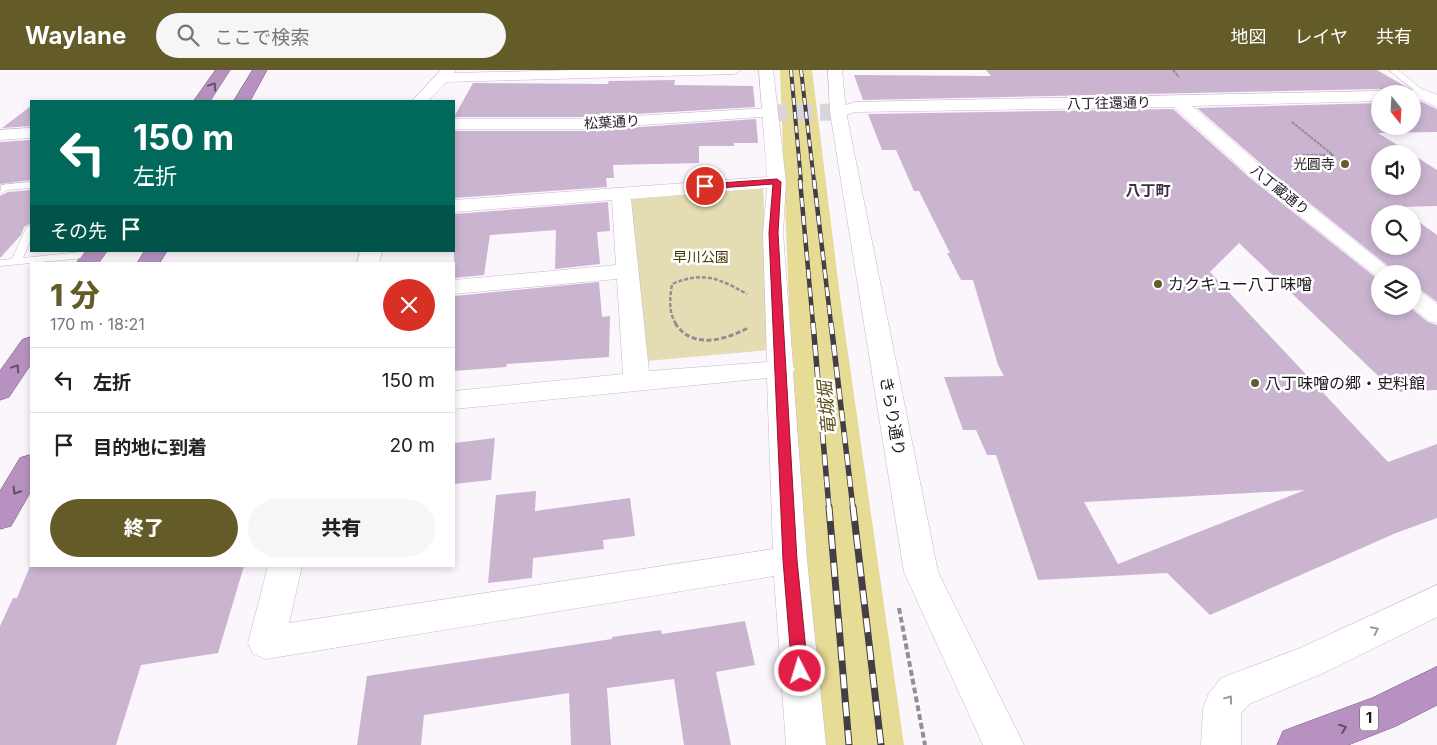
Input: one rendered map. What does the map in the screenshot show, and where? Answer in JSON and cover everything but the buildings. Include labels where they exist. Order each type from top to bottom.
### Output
[{"type":"highway","points":[[203,100],[223,70]]},
{"type":"highway","points":[[243,100],[260,70]]},
{"type":"highway","points":[[0,391],[30,346]]},
{"type":"highway","points":[[0,517],[30,468]]},
{"type":"highway","name":"1","points":[[1297,745],[1382,713],[1437,685]]},
{"type":"street","points":[[421,100],[446,74],[734,70]]},
{"type":"street","points":[[766,70],[777,182],[773,233],[782,369],[790,560],[806,745]]},
{"type":"street","name":"きらり通り","points":[[835,70],[838,112],[921,572],[1004,745]]},
{"type":"street","name":"八丁往還通り","points":[[838,112],[855,107],[1178,102],[1371,96]]},
{"type":"street","name":"八丁蔵通り","points":[[1178,102],[1258,173],[1374,265]]},
{"type":"street","name":"松葉通り","points":[[455,124],[584,124],[770,113]]},
{"type":"street","points":[[0,135],[30,133]]},
{"type":"street","points":[[455,206],[777,182]]},
{"type":"street","points":[[621,193],[637,381]]},
{"type":"street","points":[[455,287],[628,270]]},
{"type":"street","points":[[1421,303],[1437,316]]},
{"type":"street","points":[[455,400],[637,381],[782,369]]},
{"type":"street","points":[[285,567],[266,643],[790,560]]},
{"type":"street","points":[[1221,745],[1222,708],[1235,691],[1313,660],[1437,600]]},
{"type":"lane","points":[[1393,70],[1425,97]]},
{"type":"lane","points":[[0,191],[4,187],[30,185]]},
{"type":"lane","points":[[16,261],[30,230]]},
{"type":"lane","points":[[0,263],[92,256]]},
{"type":"path","points":[[1258,173],[1316,172],[1297,155],[1332,154],[1262,98]]},
{"type":"path","points":[[751,326],[734,338],[701,341],[685,336],[674,321],[667,301],[672,284],[687,277],[714,276],[754,297]]},
{"type":"path","points":[[898,598],[910,674],[925,745]]},
{"type":"green space","name":"早川公園","points":[[763,184],[769,350],[647,361],[628,195]]},
{"type":"waterway","name":"竜城堀","points":[[796,70],[815,304],[859,745]]},
{"type":"tunnel","points":[[770,113],[838,112]]},
{"type":"railway","points":[[791,70],[801,181]]},
{"type":"railway","points":[[801,70],[814,181]]},
{"type":"railway","points":[[800,180],[813,324]]},
{"type":"railway","points":[[814,180],[831,324]]},
{"type":"railway","points":[[813,323],[829,508]]},
{"type":"railway","points":[[831,323],[853,508]]},
{"type":"railway","points":[[829,507],[849,745]]},
{"type":"railway","points":[[853,507],[881,745]]},
{"type":"place","name":"光圓寺","points":[[1345,164]]},
{"type":"place","name":"カクキュー八丁味噌","points":[[1158,284]]},
{"type":"place","name":"八丁味噌の郷・史料館","points":[[1255,383]]},
{"type":"district","name":"八丁町","points":[[1148,191]]},
{"type":"route","points":[[705,186],[777,182],[773,233],[782,369],[790,560],[800,671]]}]
